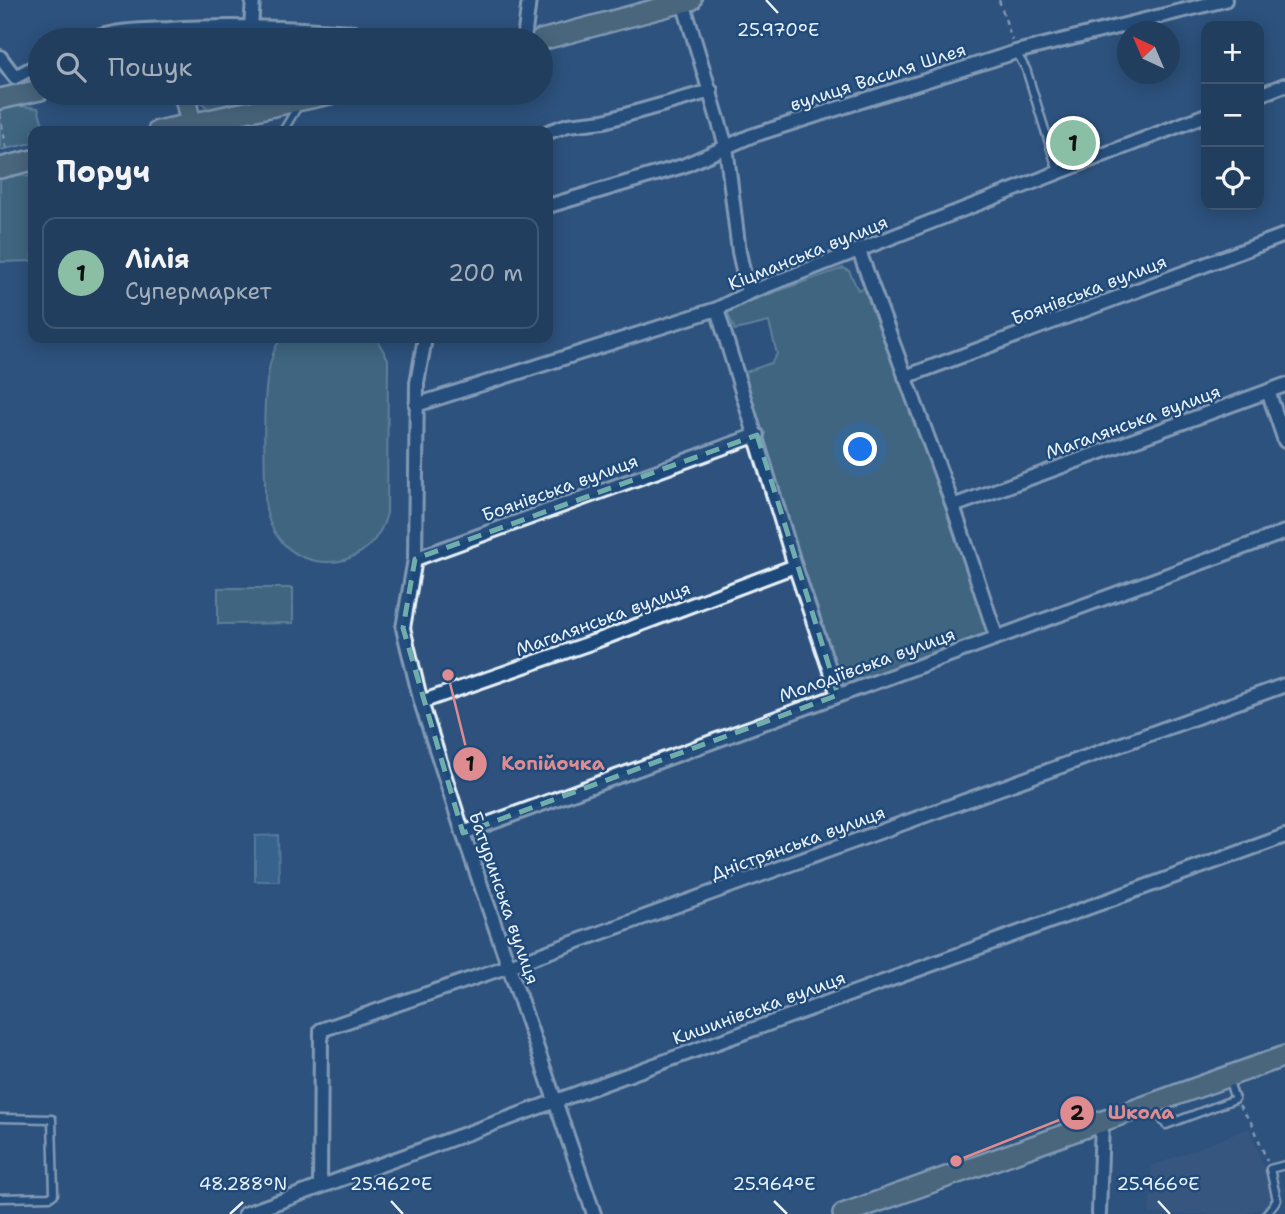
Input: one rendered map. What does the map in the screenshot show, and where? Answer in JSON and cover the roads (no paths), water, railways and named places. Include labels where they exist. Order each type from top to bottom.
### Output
[{"type":"main road","points":[[553,37],[687,1]]},
{"type":"main road","points":[[0,99],[28,93]]},
{"type":"main road","points":[[191,105],[203,125],[270,105]]},
{"type":"main road","points":[[5,167],[28,161]]},
{"type":"main road","points":[[843,1214],[1285,1056]]},
{"type":"street","points":[[250,26],[253,0]]},
{"type":"street","points":[[525,28],[528,0]]},
{"type":"street","name":"вулиця Василя Шлея","points":[[553,205],[683,166],[751,136],[1016,52],[1225,0]]},
{"type":"street","points":[[687,1],[726,146],[748,293]]},
{"type":"street","points":[[206,28],[285,28]]},
{"type":"street","points":[[0,57],[15,77],[28,70]]},
{"type":"street","points":[[1264,93],[1285,85]]},
{"type":"street","points":[[553,130],[568,125],[604,121],[711,91]]},
{"type":"street","name":"Кіцманська вулиця","points":[[416,405],[717,309],[748,293],[1201,117]]},
{"type":"street","name":"Боянівська вулиця","points":[[905,377],[1285,235]]},
{"type":"street","points":[[859,251],[953,506],[996,636]]},
{"type":"street","points":[[717,309],[795,566],[838,695]]},
{"type":"street","name":"Батуринська вулиця","points":[[424,343],[416,405],[415,559],[403,628],[421,702],[463,833],[594,1214]]},
{"type":"street","name":"Магалянська вулиця","points":[[953,506],[1285,385]]},
{"type":"street","points":[[1268,391],[1285,441]]},
{"type":"street","name":"Боянівська вулиця","points":[[415,559],[757,435]]},
{"type":"street","name":"Молодіївська вулиця","points":[[463,833],[1285,532]]},
{"type":"street","name":"Магалянська вулиця","points":[[421,702],[596,641],[795,566]]},
{"type":"street","name":"Дністрянська вулиця","points":[[320,1186],[321,1030],[509,966],[1285,685]]},
{"type":"street","name":"Кишинівська вулиця","points":[[245,1214],[1285,836]]},
{"type":"street","points":[[1098,1214],[1102,1121]]},
{"type":"lane","points":[[1016,52],[1026,69],[1058,172]]},
{"type":"lane","points":[[284,126],[286,105]]},
{"type":"lane","points":[[1152,1104],[1167,1125],[1235,1099],[1227,1077]]},
{"type":"lane","points":[[0,1118],[52,1119],[54,1194],[50,1198],[0,1198]]},
{"type":"lane","points":[[1266,1214],[1277,1200],[1270,1169],[1285,1166]]},
{"type":"place","name":"Лілія","points":[[1073,143]]},
{"type":"place","name":"Копійочка","points":[[448,675]]},
{"type":"place","name":"Школа","points":[[956,1161]]}]
